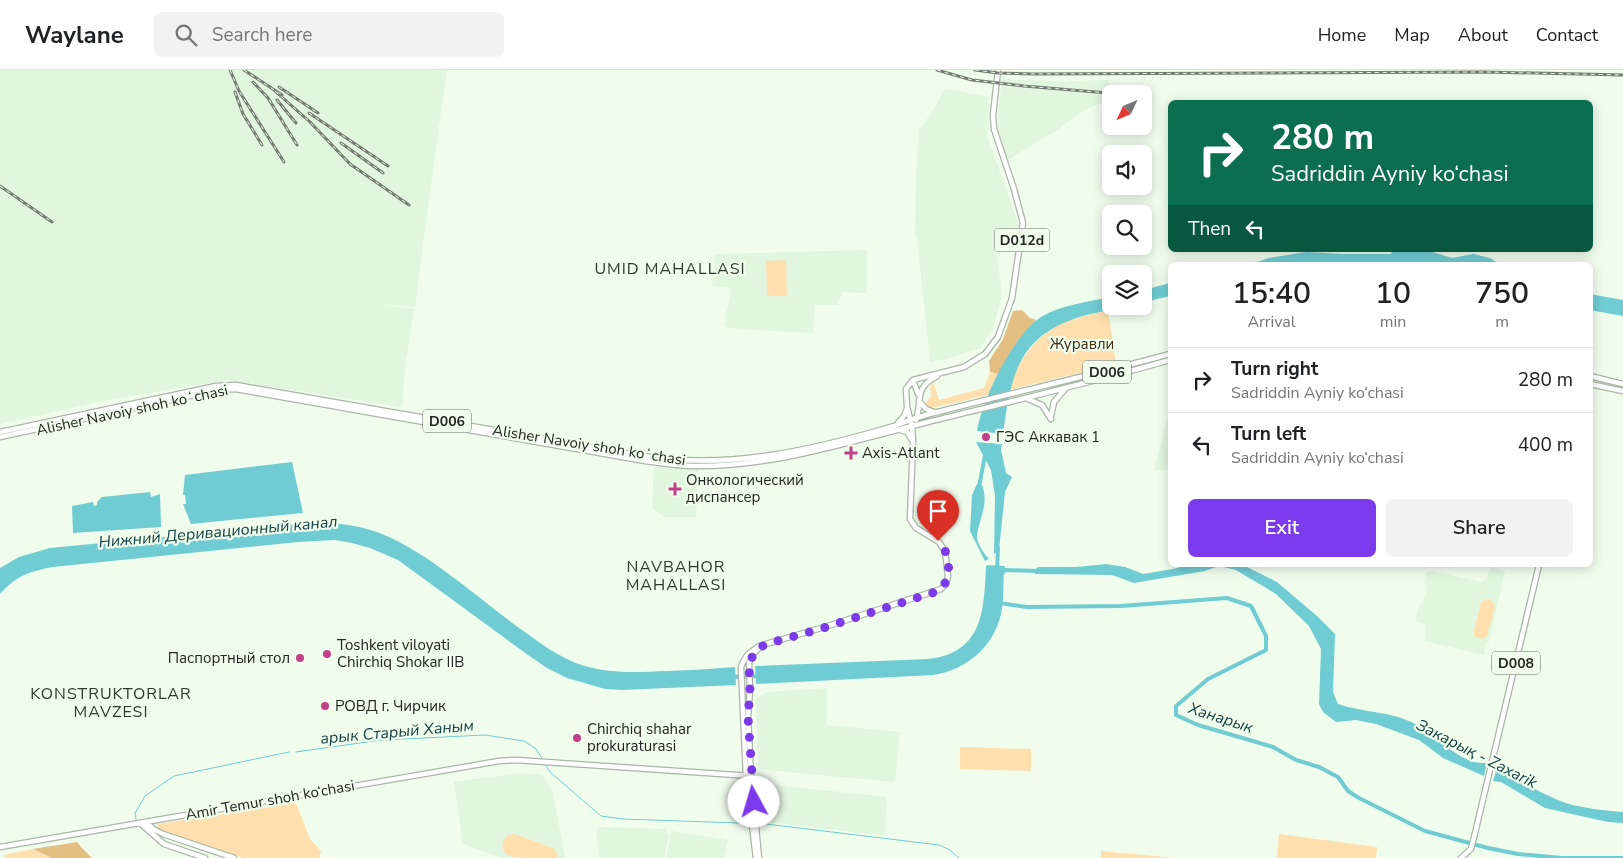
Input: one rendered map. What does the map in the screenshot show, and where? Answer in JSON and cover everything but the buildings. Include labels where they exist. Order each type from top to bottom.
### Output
[{"type":"main road","name":"D012d","points":[[913,380],[970,364],[990,348],[1000,333],[1012,298],[1023,223],[994,128],[993,115],[998,70]]},
{"type":"main road","name":"D006","points":[[1043,386],[1101,373],[1168,355]]},
{"type":"main road","name":"D006","points":[[1019,400],[1168,361]]},
{"type":"main road","name":"D012d","points":[[919,401],[927,383],[945,372]]},
{"type":"main road","points":[[1593,377],[1623,384]]},
{"type":"main road","points":[[912,426],[917,418],[919,401],[913,380]]},
{"type":"main road","points":[[758,858],[748,776],[742,691],[741,667],[743,662],[750,652],[757,647],[932,593],[941,589],[946,584],[948,563],[943,547],[939,542],[916,528],[910,519],[913,441],[906,389],[913,380]]},
{"type":"main road","name":"Alisher Navoiy shoh koʻchasi","points":[[0,432],[229,384],[262,388],[635,455],[685,462],[710,462],[782,453],[822,445],[895,428],[912,426],[1019,400]]},
{"type":"main road","points":[[1593,385],[1623,391]]},
{"type":"main road","name":"Alisher Navoiy shoh koʻchasi","points":[[0,437],[217,390],[231,389],[261,392],[645,461],[684,466],[782,458],[823,449],[895,428],[910,420],[1043,386]]},
{"type":"main road","points":[[1043,386],[1045,393]]},
{"type":"main road","points":[[1019,400],[1029,399],[1039,402],[1046,408],[1051,419],[1054,402],[1067,388]]},
{"type":"main road","points":[[907,407],[910,413],[913,414],[916,412],[919,401]]},
{"type":"main road","points":[[919,401],[926,409],[938,412]]},
{"type":"main road","points":[[907,407],[902,419],[895,428],[907,432],[913,441]]},
{"type":"main road","points":[[913,441],[917,430],[925,423],[924,416]]},
{"type":"main road","name":"D008","points":[[1461,858],[1471,849],[1539,567]]},
{"type":"main road","points":[[748,776],[749,661],[760,647],[766,644]]},
{"type":"main road","name":"Amir Temur shoh ko‘chasi","points":[[0,847],[499,760],[748,776]]},
{"type":"main road","points":[[142,822],[164,844],[205,858]]},
{"type":"main road","points":[[142,822],[159,832],[234,858]]},
{"type":"shaded area","points":[[0,70],[447,70],[415,307],[378,304],[414,309],[407,355],[405,356],[402,407],[227,380],[107,400],[0,424]]},
{"type":"shaded area","points":[[1002,78],[1062,81],[1108,80],[1109,85],[1102,85],[1102,102],[1078,114],[1060,128],[1008,160],[999,134],[998,114]]},
{"type":"shaded area","points":[[945,89],[989,97],[987,135],[1019,225],[1015,246],[996,250],[1002,293],[994,327],[980,348],[930,362],[917,237],[915,237],[916,176],[919,130]]},
{"type":"shaded area","points":[[867,250],[867,293],[842,292],[838,305],[815,305],[813,333],[724,327],[731,288],[712,286],[715,254]]},
{"type":"shaded area","points":[[1022,310],[1030,318],[1036,320],[1010,353],[998,374],[990,372],[989,361],[1003,339],[1013,311]]},
{"type":"shaded area","points":[[1168,415],[1168,470],[1154,470]]},
{"type":"shaded area","name":"Онкологический диспансер","points":[[654,467],[698,469],[696,517],[664,517],[652,508]]},
{"type":"shaded area","points":[[1490,567],[1505,571],[1489,642],[1486,642],[1484,655],[1424,641],[1426,624],[1415,621],[1419,605],[1422,605],[1427,587],[1424,583],[1426,572],[1432,571],[1481,582],[1487,578]]},
{"type":"shaded area","points":[[827,688],[827,725],[900,732],[895,782],[758,769],[756,700],[766,692]]},
{"type":"shaded area","points":[[518,773],[542,775],[553,792],[565,858],[502,858],[463,844],[454,782]]},
{"type":"shaded area","points":[[755,783],[887,797],[885,836],[758,821]]},
{"type":"shaded area","points":[[599,827],[667,829],[666,833],[669,834],[664,858],[599,858],[596,831]]},
{"type":"shaded area","points":[[672,831],[728,840],[724,858],[666,858]]},
{"type":"shaded area","points":[[77,842],[92,858],[52,858],[33,849]]},
{"type":"green space","points":[[786,260],[787,296],[767,296],[766,261]]},
{"type":"green space","name":"Журавли","points":[[1102,312],[1102,315],[1109,315],[1116,364],[1009,390],[1018,366],[1032,346],[1051,330],[1082,316]]},
{"type":"green space","points":[[990,372],[998,374],[988,395],[931,408],[927,407],[926,402],[931,396],[930,387],[933,381],[939,400],[984,388]]},
{"type":"green space","points":[[1487,599],[1492,601],[1495,607],[1487,635],[1480,639],[1474,635],[1474,631],[1481,603]]},
{"type":"green space","points":[[960,747],[1031,749],[1031,771],[960,769]]},
{"type":"green space","points":[[296,803],[310,839],[321,851],[319,858],[243,858],[159,829],[157,824]]},
{"type":"green space","points":[[515,834],[555,849],[558,858],[513,857],[508,855],[503,848],[503,841],[506,837]]},
{"type":"green space","points":[[1279,834],[1377,847],[1376,858],[1277,858]]},
{"type":"green space","points":[[33,849],[52,858],[5,858],[4,855]]},
{"type":"green space","points":[[1101,851],[1175,858],[1101,858]]},
{"type":"water","points":[[1306,252],[1391,254],[1392,252],[1432,252],[1452,258],[1473,254],[1490,258],[1496,262],[1257,262],[1269,258]]},
{"type":"water","points":[[1168,284],[1168,296],[1152,300],[1152,288]]},
{"type":"water","points":[[1593,295],[1623,300],[1623,316],[1593,311]]},
{"type":"water","points":[[1102,299],[1102,312],[1071,320],[1038,339],[1027,351],[1013,380],[1003,434],[977,431],[992,386],[1000,369],[1020,338],[1041,317],[1074,304]]},
{"type":"water","points":[[976,442],[1002,444],[1001,450],[1006,473],[1012,477],[1005,492],[999,550],[994,554],[995,496],[991,470]]},
{"type":"water","points":[[292,462],[303,513],[191,524],[183,504],[186,504],[185,495],[183,495],[185,475]]},
{"type":"water","points":[[977,484],[982,485],[985,498],[977,538],[989,559],[985,561],[970,531],[972,495]]},
{"type":"water","points":[[150,492],[151,497],[160,494],[161,527],[73,533],[72,506],[93,502],[94,506],[97,505],[97,502],[102,497]]},
{"type":"water","points":[[319,522],[367,529],[400,542],[435,564],[558,655],[576,663],[595,669],[626,672],[735,667],[736,685],[622,690],[605,689],[567,678],[547,668],[528,655],[398,560],[370,548],[335,540],[298,542],[53,567],[24,575],[0,594],[0,568],[19,557],[50,548]]},
{"type":"water","points":[[1106,564],[1125,567],[1143,574],[1180,567],[1216,567],[1205,571],[1134,583],[1112,575],[1035,574],[1034,571],[1038,567],[1076,567]]},
{"type":"water","points":[[987,565],[1005,566],[1003,603],[999,621],[994,633],[979,653],[958,667],[933,675],[756,684],[755,666],[928,659],[946,655],[960,648],[970,639],[977,627],[984,599]]},
{"type":"water","points":[[1223,567],[1247,567],[1277,582],[1335,634],[1333,692],[1338,704],[1408,720],[1467,760],[1487,763],[1484,776],[1443,758],[1419,740],[1376,724],[1356,720],[1336,722],[1323,712],[1319,704],[1321,649],[1309,626],[1276,594],[1236,570]]},
{"type":"water","points":[[1497,767],[1560,801],[1581,807],[1623,812],[1623,823],[1608,822],[1545,808],[1501,782],[1493,781]]},
{"type":"waterway","name":"Нижний Деривационный канал","points":[[979,487],[985,455]]},
{"type":"waterway","name":"Нижний Деривационный канал","points":[[997,571],[998,548]]},
{"type":"waterway","name":"Закарық - Zaxarik","points":[[1002,574],[1004,570],[1039,571]]},
{"type":"waterway","name":"Ханарык","points":[[999,603],[1027,607],[1121,606],[1227,598],[1251,606],[1266,636],[1266,650],[1208,679],[1176,706],[1176,715],[1198,725],[1273,747],[1296,760],[1319,767],[1338,777],[1348,791],[1359,798],[1425,831],[1518,854],[1562,858]]},
{"type":"waterway","name":"Нижний Деривационный канал","points":[[732,677],[760,676]]},
{"type":"waterway","name":"арык Старый Ханым","points":[[296,752],[381,740],[485,735],[524,741],[536,749],[543,760]]},
{"type":"waterway","name":"арык Старый Ханым","points":[[136,819],[135,813],[145,796],[174,776],[289,752]]},
{"type":"waterway","name":"арык Старый Ханым","points":[[545,764],[550,772],[601,816],[623,819],[739,823]]},
{"type":"waterway","name":"арык Старый Ханым","points":[[766,824],[939,845],[950,850],[959,858]]},
{"type":"waterway","name":"Ханарык","points":[[1564,858],[1623,858]]},
{"type":"railway","points":[[230,70],[239,91],[284,162]]},
{"type":"railway","points":[[244,70],[282,95]]},
{"type":"railway","points":[[937,70],[972,80],[1102,92]]},
{"type":"railway","points":[[975,70],[1034,74],[1484,72],[1623,75]]},
{"type":"railway","points":[[253,82],[268,98],[297,145]]},
{"type":"railway","points":[[279,87],[318,113]]},
{"type":"railway","points":[[275,91],[310,122],[350,164],[409,205]]},
{"type":"railway","points":[[235,92],[243,114],[262,145]]},
{"type":"railway","points":[[277,100],[296,123]]},
{"type":"railway","points":[[309,113],[388,166]]},
{"type":"railway","points":[[341,143],[383,173]]},
{"type":"railway","points":[[0,186],[52,222]]},
{"type":"place","name":"ГЭС Аккавак 1","points":[[986,437]]},
{"type":"place","name":"Axis-Atlant","points":[[851,453]]},
{"type":"place","name":"Онкологический диспансер","points":[[675,489]]},
{"type":"place","name":"Toshkent viloyati Chirchiq Shokar IIB","points":[[327,654]]},
{"type":"place","name":"Паспортный стол","points":[[300,658]]},
{"type":"place","name":"РОВД г. Чирчик","points":[[325,706]]},
{"type":"place","name":"Chirchiq shahar prokuraturasi","points":[[577,738]]},
{"type":"district","name":"UMID MAHALLASI","points":[[670,268]]},
{"type":"district","name":"NAVBAHOR MAHALLASI","points":[[676,575]]},
{"type":"district","name":"KONSTRUKTORLAR MAVZESI","points":[[111,702]]},
{"type":"route","points":[[754,802],[748,717],[749,663],[753,654],[766,644],[817,630],[938,591],[946,584],[948,576],[946,553],[938,541]]}]
